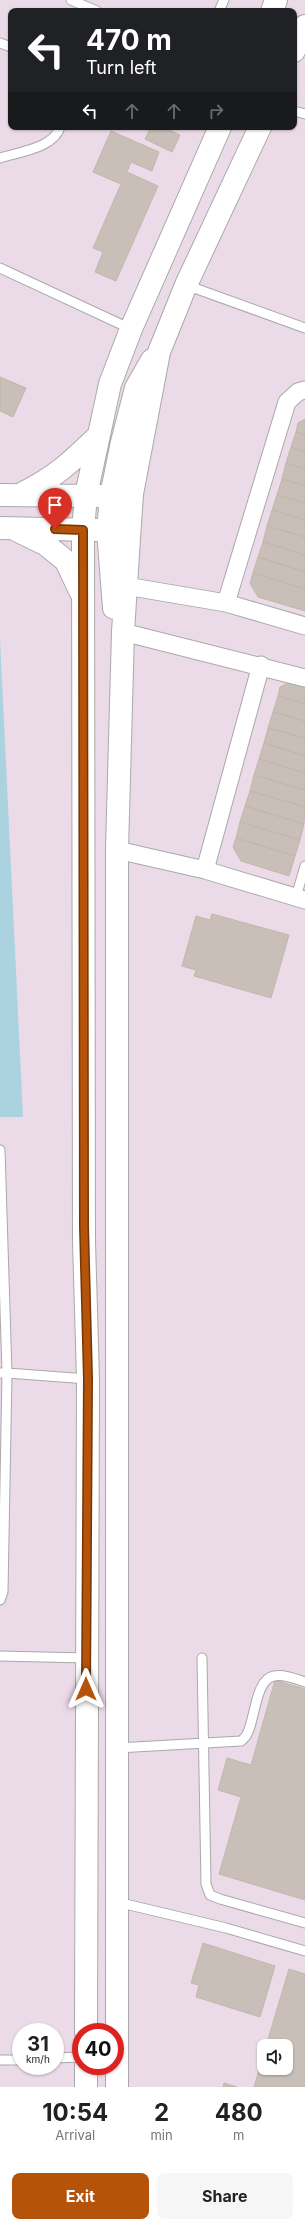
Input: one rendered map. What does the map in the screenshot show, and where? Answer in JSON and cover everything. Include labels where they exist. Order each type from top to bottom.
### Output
[{"type":"street","points":[[297,44],[305,26]]},
{"type":"street","points":[[86,2023],[88,1379],[84,1242],[83,530],[86,495],[110,384],[131,329],[219,130]]},
{"type":"street","points":[[117,2087],[116,1242],[118,850],[123,640],[132,494],[159,352],[186,285],[259,130]]},
{"type":"street","points":[[123,640],[112,600],[108,531],[111,496],[122,442],[136,388],[149,364],[159,352]]},
{"type":"street","points":[[226,603],[287,402],[298,392],[305,390]]},
{"type":"street","points":[[9,495],[48,481],[71,463],[99,435]]},
{"type":"street","points":[[9,495],[111,496]]},
{"type":"street","points":[[6,528],[108,531]]},
{"type":"street","points":[[6,528],[45,544],[66,561],[83,595]]},
{"type":"street","points":[[126,586],[226,603],[305,626]]},
{"type":"street","points":[[123,640],[261,665],[305,678]]},
{"type":"street","points":[[205,870],[261,665]]},
{"type":"street","points":[[118,850],[205,870],[301,898]]},
{"type":"street","points":[[84,1242],[116,1242]]},
{"type":"street","points":[[86,2075],[86,2087]]},
{"type":"lane","points":[[70,0],[89,8]]},
{"type":"lane","points":[[0,158],[50,141],[58,135],[59,130]]},
{"type":"lane","points":[[0,268],[131,329]]},
{"type":"lane","points":[[186,285],[305,328]]},
{"type":"lane","points":[[301,898],[305,866]]},
{"type":"lane","points":[[0,1150],[3,1373],[3,1592],[0,1600]]},
{"type":"lane","points":[[3,1373],[88,1379]]},
{"type":"lane","points":[[0,1656],[86,1658]]},
{"type":"lane","points":[[202,1658],[206,1884],[210,1895],[305,1923]]},
{"type":"lane","points":[[117,1748],[241,1741],[248,1734],[261,1688],[270,1678],[274,1676],[286,1676],[305,1682]]},
{"type":"lane","points":[[117,1902],[226,1928],[305,1951]]},
{"type":"lane","points":[[0,2060],[12,2060]]},
{"type":"shaded area","points":[[0,0],[305,0],[305,2087],[0,2087]]},
{"type":"water","points":[[0,639],[23,1117],[0,1117]]},
{"type":"building","points":[[150,130],[169,130],[180,135],[172,152],[145,139]]},
{"type":"building","points":[[111,131],[159,152],[152,171],[131,162],[127,172],[158,186],[116,281],[95,272],[103,252],[93,248],[121,184],[93,172]]},
{"type":"building","points":[[0,377],[26,388],[13,417],[0,411]]},
{"type":"building","points":[[305,419],[305,435],[296,432],[298,423]]},
{"type":"building","points":[[296,432],[305,435],[305,452],[291,447]]},
{"type":"building","points":[[291,447],[305,452],[305,469],[286,463]]},
{"type":"building","points":[[286,463],[305,469],[305,486],[282,479]]},
{"type":"building","points":[[282,479],[305,486],[305,503],[277,495]]},
{"type":"building","points":[[277,495],[305,503],[305,520],[272,510]]},
{"type":"building","points":[[272,510],[305,520],[305,537],[267,526]]},
{"type":"building","points":[[267,526],[305,537],[305,555],[263,542]]},
{"type":"building","points":[[263,542],[305,555],[305,572],[258,557]]},
{"type":"building","points":[[258,557],[305,572],[305,589],[253,573]]},
{"type":"building","points":[[253,573],[305,589],[305,611],[258,597],[250,583]]},
{"type":"building","points":[[296,679],[305,682],[305,704],[278,696],[280,687]]},
{"type":"building","points":[[278,696],[305,704],[305,721],[273,712]]},
{"type":"building","points":[[273,712],[305,721],[305,738],[268,728]]},
{"type":"building","points":[[268,728],[305,738],[305,756],[264,743]]},
{"type":"building","points":[[264,743],[305,756],[305,773],[259,759]]},
{"type":"building","points":[[259,759],[305,773],[305,790],[254,775]]},
{"type":"building","points":[[254,775],[305,790],[305,807],[250,791]]},
{"type":"building","points":[[250,791],[305,807],[304,824],[245,806]]},
{"type":"building","points":[[245,806],[304,824],[300,840],[240,822]]},
{"type":"building","points":[[240,822],[300,840],[295,856],[236,838]]},
{"type":"building","points":[[236,838],[295,856],[289,876],[241,861],[233,847]]},
{"type":"building","points":[[212,914],[289,935],[271,998],[194,976],[196,970],[182,966],[196,916],[210,920]]},
{"type":"building","points":[[275,1680],[305,1689],[305,1900],[219,1874],[241,1797],[218,1790],[227,1758],[251,1765]]},
{"type":"building","points":[[203,1943],[275,1966],[260,2017],[196,1997],[199,1985],[191,1983]]},
{"type":"building","points":[[289,1969],[305,1974],[305,2087],[254,2087],[258,2075],[293,2075],[293,2039],[268,2039]]},
{"type":"building","points":[[224,2083],[237,2087],[223,2087]]},
{"type":"route","points":[[55,529],[83,530],[84,1226],[88,1379],[86,1689]]}]
